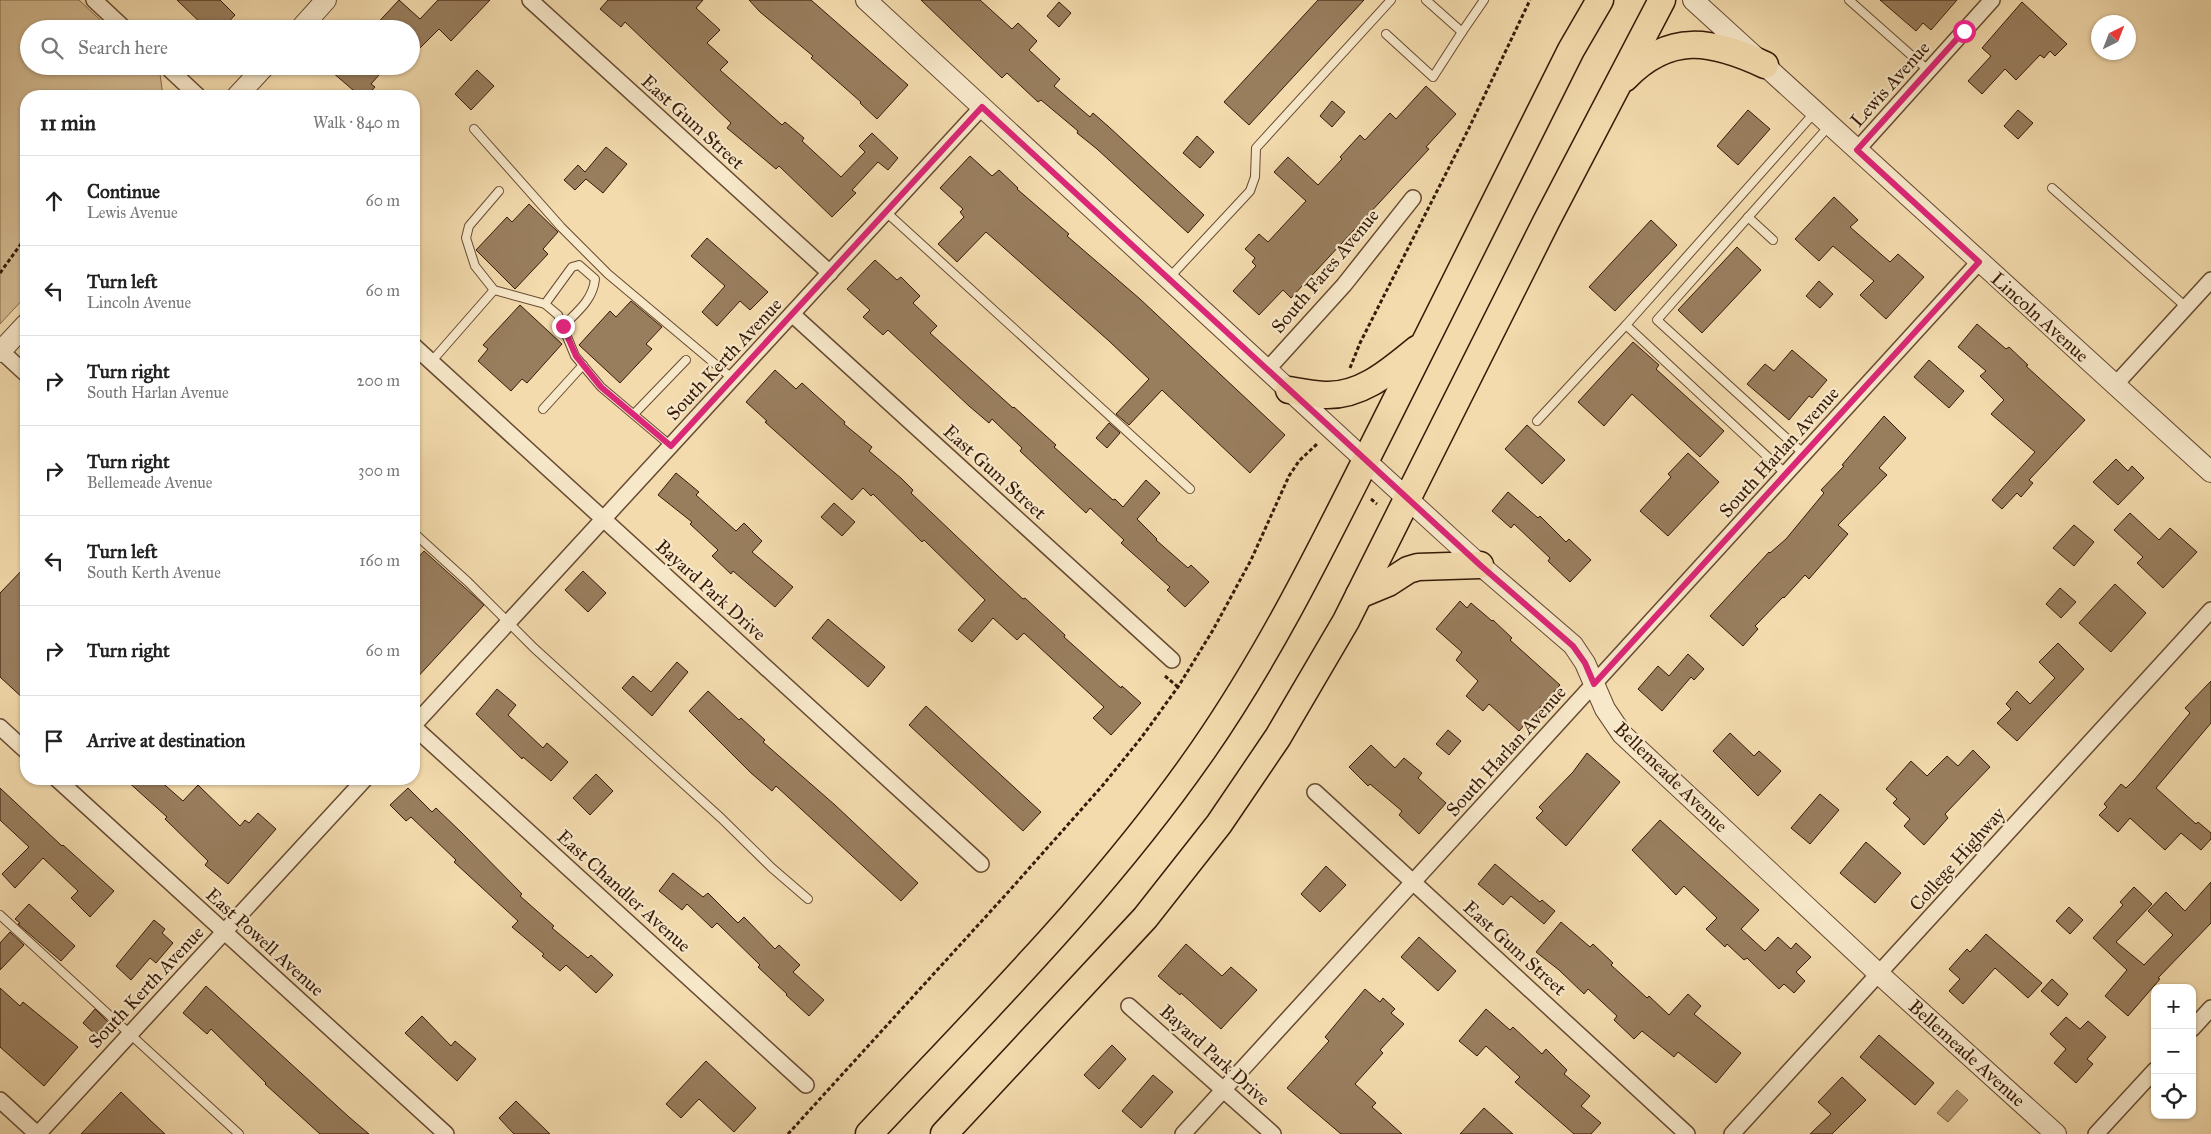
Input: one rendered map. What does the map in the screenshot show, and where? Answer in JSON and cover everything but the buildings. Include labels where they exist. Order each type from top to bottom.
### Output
[{"type":"highway","points":[[869,1134],[1079,910],[1168,800],[1204,748],[1267,649],[1290,608],[1571,50],[1600,0]]},
{"type":"highway","points":[[944,1134],[1145,918],[1218,824],[1278,737],[1359,595],[1614,90],[1662,0]]},
{"type":"highway","points":[[1614,90],[1634,68],[1649,58],[1661,51],[1694,43],[1719,47],[1740,54],[1764,66]]},
{"type":"highway","points":[[1289,390],[1325,395],[1346,393],[1362,388],[1376,381],[1425,342]]},
{"type":"highway","points":[[1359,595],[1388,582],[1408,570],[1418,567],[1480,565]]},
{"type":"street","points":[[94,0],[115,20]]},
{"type":"street","name":"East Gum Street","points":[[530,0],[830,273]]},
{"type":"street","name":"Bellemeade Avenue","points":[[866,0],[1480,565],[1573,646],[1585,663],[1605,709],[1622,734],[1880,974],[2056,1134]]},
{"type":"street","name":"Lincoln Avenue","points":[[1693,0],[2211,472]]},
{"type":"street","name":"Lewis Avenue","points":[[1857,150],[1992,0]]},
{"type":"street","points":[[307,20],[322,1]]},
{"type":"street","points":[[176,75],[192,90]]},
{"type":"street","points":[[243,90],[257,75]]},
{"type":"street","name":"South Kerth Avenue","points":[[420,719],[982,107]]},
{"type":"street","name":"South Fares Avenue","points":[[1267,370],[1344,285],[1413,198]]},
{"type":"street","name":"South Harlan Avenue","points":[[1183,1134],[1979,262]]},
{"type":"street","points":[[2115,385],[2211,280]]},
{"type":"street","name":"East Gum Street","points":[[792,314],[1172,660]]},
{"type":"street","points":[[20,331],[1,352],[20,369]]},
{"type":"street","name":"Bayard Park Drive","points":[[420,352],[980,864]]},
{"type":"street","name":"College Highway","points":[[1732,1134],[2211,610]]},
{"type":"street","points":[[0,727],[20,745]]},
{"type":"street","name":"East Chandler Avenue","points":[[420,731],[806,1085]]},
{"type":"street","name":"East Powell Avenue","points":[[64,785],[446,1134]]},
{"type":"street","name":"South Kerth Avenue","points":[[38,1134],[359,785]]},
{"type":"street","name":"East Gum Street","points":[[1315,792],[1687,1134]]},
{"type":"street","name":"Bayard Park Drive","points":[[1129,1006],[1273,1134]]},
{"type":"street","points":[[2196,1025],[2211,1008]]},
{"type":"street","points":[[2096,1134],[2151,1074]]},
{"type":"street","points":[[0,1100],[38,1134]]},
{"type":"lane","points":[[1168,279],[1250,191],[1255,177],[1256,148],[1391,0]]},
{"type":"lane","points":[[1426,0],[1462,32]]},
{"type":"lane","points":[[1386,34],[1433,77],[1484,0]]},
{"type":"lane","points":[[1849,0],[1929,71]]},
{"type":"lane","points":[[1804,454],[1657,320],[1748,217],[1822,118]]},
{"type":"lane","points":[[1537,421],[1822,118]]},
{"type":"lane","points":[[474,129],[561,227],[608,274],[732,379]]},
{"type":"lane","points":[[2052,188],[2186,307]]},
{"type":"lane","points":[[499,190],[469,226],[466,238],[475,266],[494,290],[545,304],[558,315],[576,356],[601,387],[671,446]]},
{"type":"lane","points":[[886,212],[1190,489]]},
{"type":"lane","points":[[1748,217],[1773,240]]},
{"type":"lane","points":[[545,304],[572,267],[579,265],[595,279],[594,289],[586,303],[563,326]]},
{"type":"lane","points":[[431,362],[494,290]]},
{"type":"lane","points":[[1626,326],[1786,474]]},
{"type":"lane","points":[[634,414],[686,360]]},
{"type":"lane","points":[[543,409],[583,365]]},
{"type":"lane","points":[[420,538],[468,582],[508,623],[772,868],[808,899]]},
{"type":"lane","points":[[0,915],[239,1134]]},
{"type":"path","points":[[1348,374],[1360,343],[1530,0]]},
{"type":"path","points":[[0,273],[20,245]]},
{"type":"path","points":[[788,1134],[1010,890],[1103,785],[1141,738],[1178,687],[1212,630],[1250,560],[1289,476],[1299,460],[1316,446]]},
{"type":"path","points":[[1371,499],[1377,504]]},
{"type":"shaded area","points":[[0,0],[79,0],[100,20],[20,20],[20,75],[160,75],[162,90],[20,90],[20,302],[0,324]]},
{"type":"shaded area","points":[[1957,1090],[1968,1100],[1948,1122],[1937,1113]]},
{"type":"route","points":[[563,326],[576,356],[601,387],[671,446],[982,107],[1480,565],[1573,646],[1585,663],[1594,684],[1979,262],[1857,150],[1964,31]]}]
